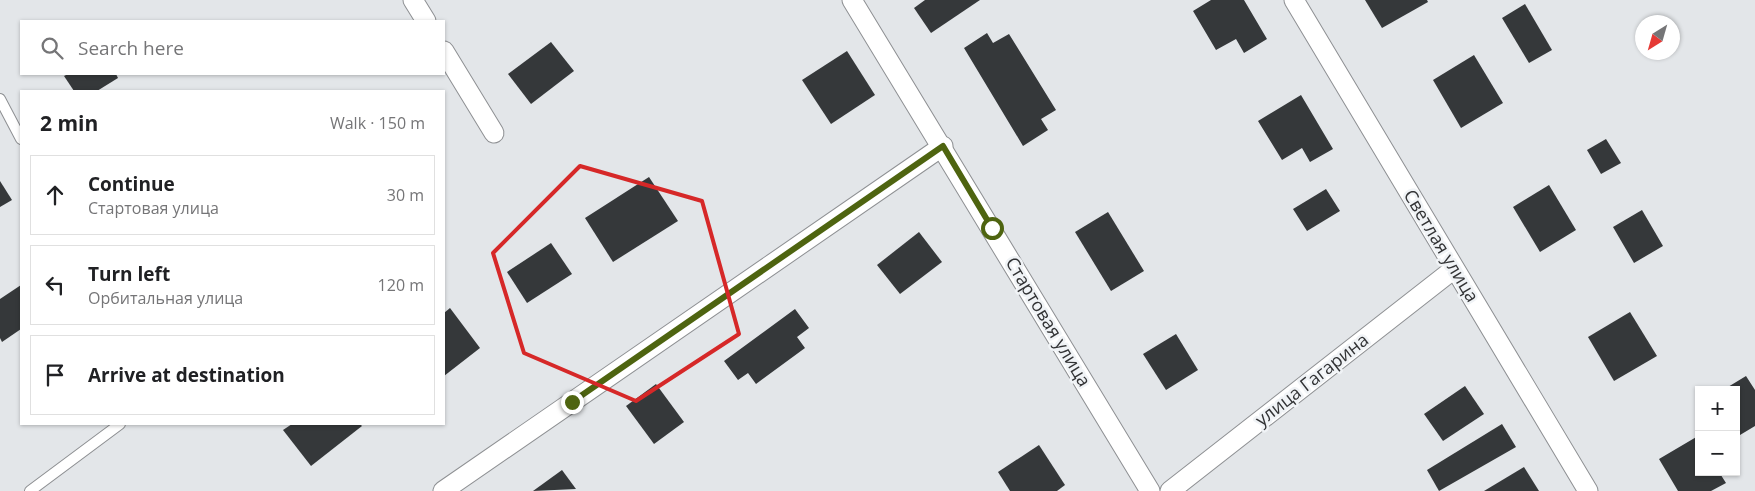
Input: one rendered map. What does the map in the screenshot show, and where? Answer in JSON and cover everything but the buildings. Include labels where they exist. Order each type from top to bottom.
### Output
[{"type":"street","points":[[412,0],[425,20]]},
{"type":"street","name":"Стартовая улица","points":[[852,0],[943,146],[1150,491]]},
{"type":"street","name":"Светлая улица","points":[[1294,0],[1588,491]]},
{"type":"street","points":[[445,53],[494,133]]},
{"type":"street","points":[[443,491],[943,146]]},
{"type":"street","name":"улица Гагарина","points":[[1170,491],[1454,269]]},
{"type":"lane","points":[[0,99],[20,137]]},
{"type":"lane","points":[[30,491],[119,425]]},
{"type":"highlighted area","points":[[580,166],[702,201],[739,334],[636,401],[524,353],[493,253]]},
{"type":"route","points":[[572,402],[943,146],[992,228]]}]
